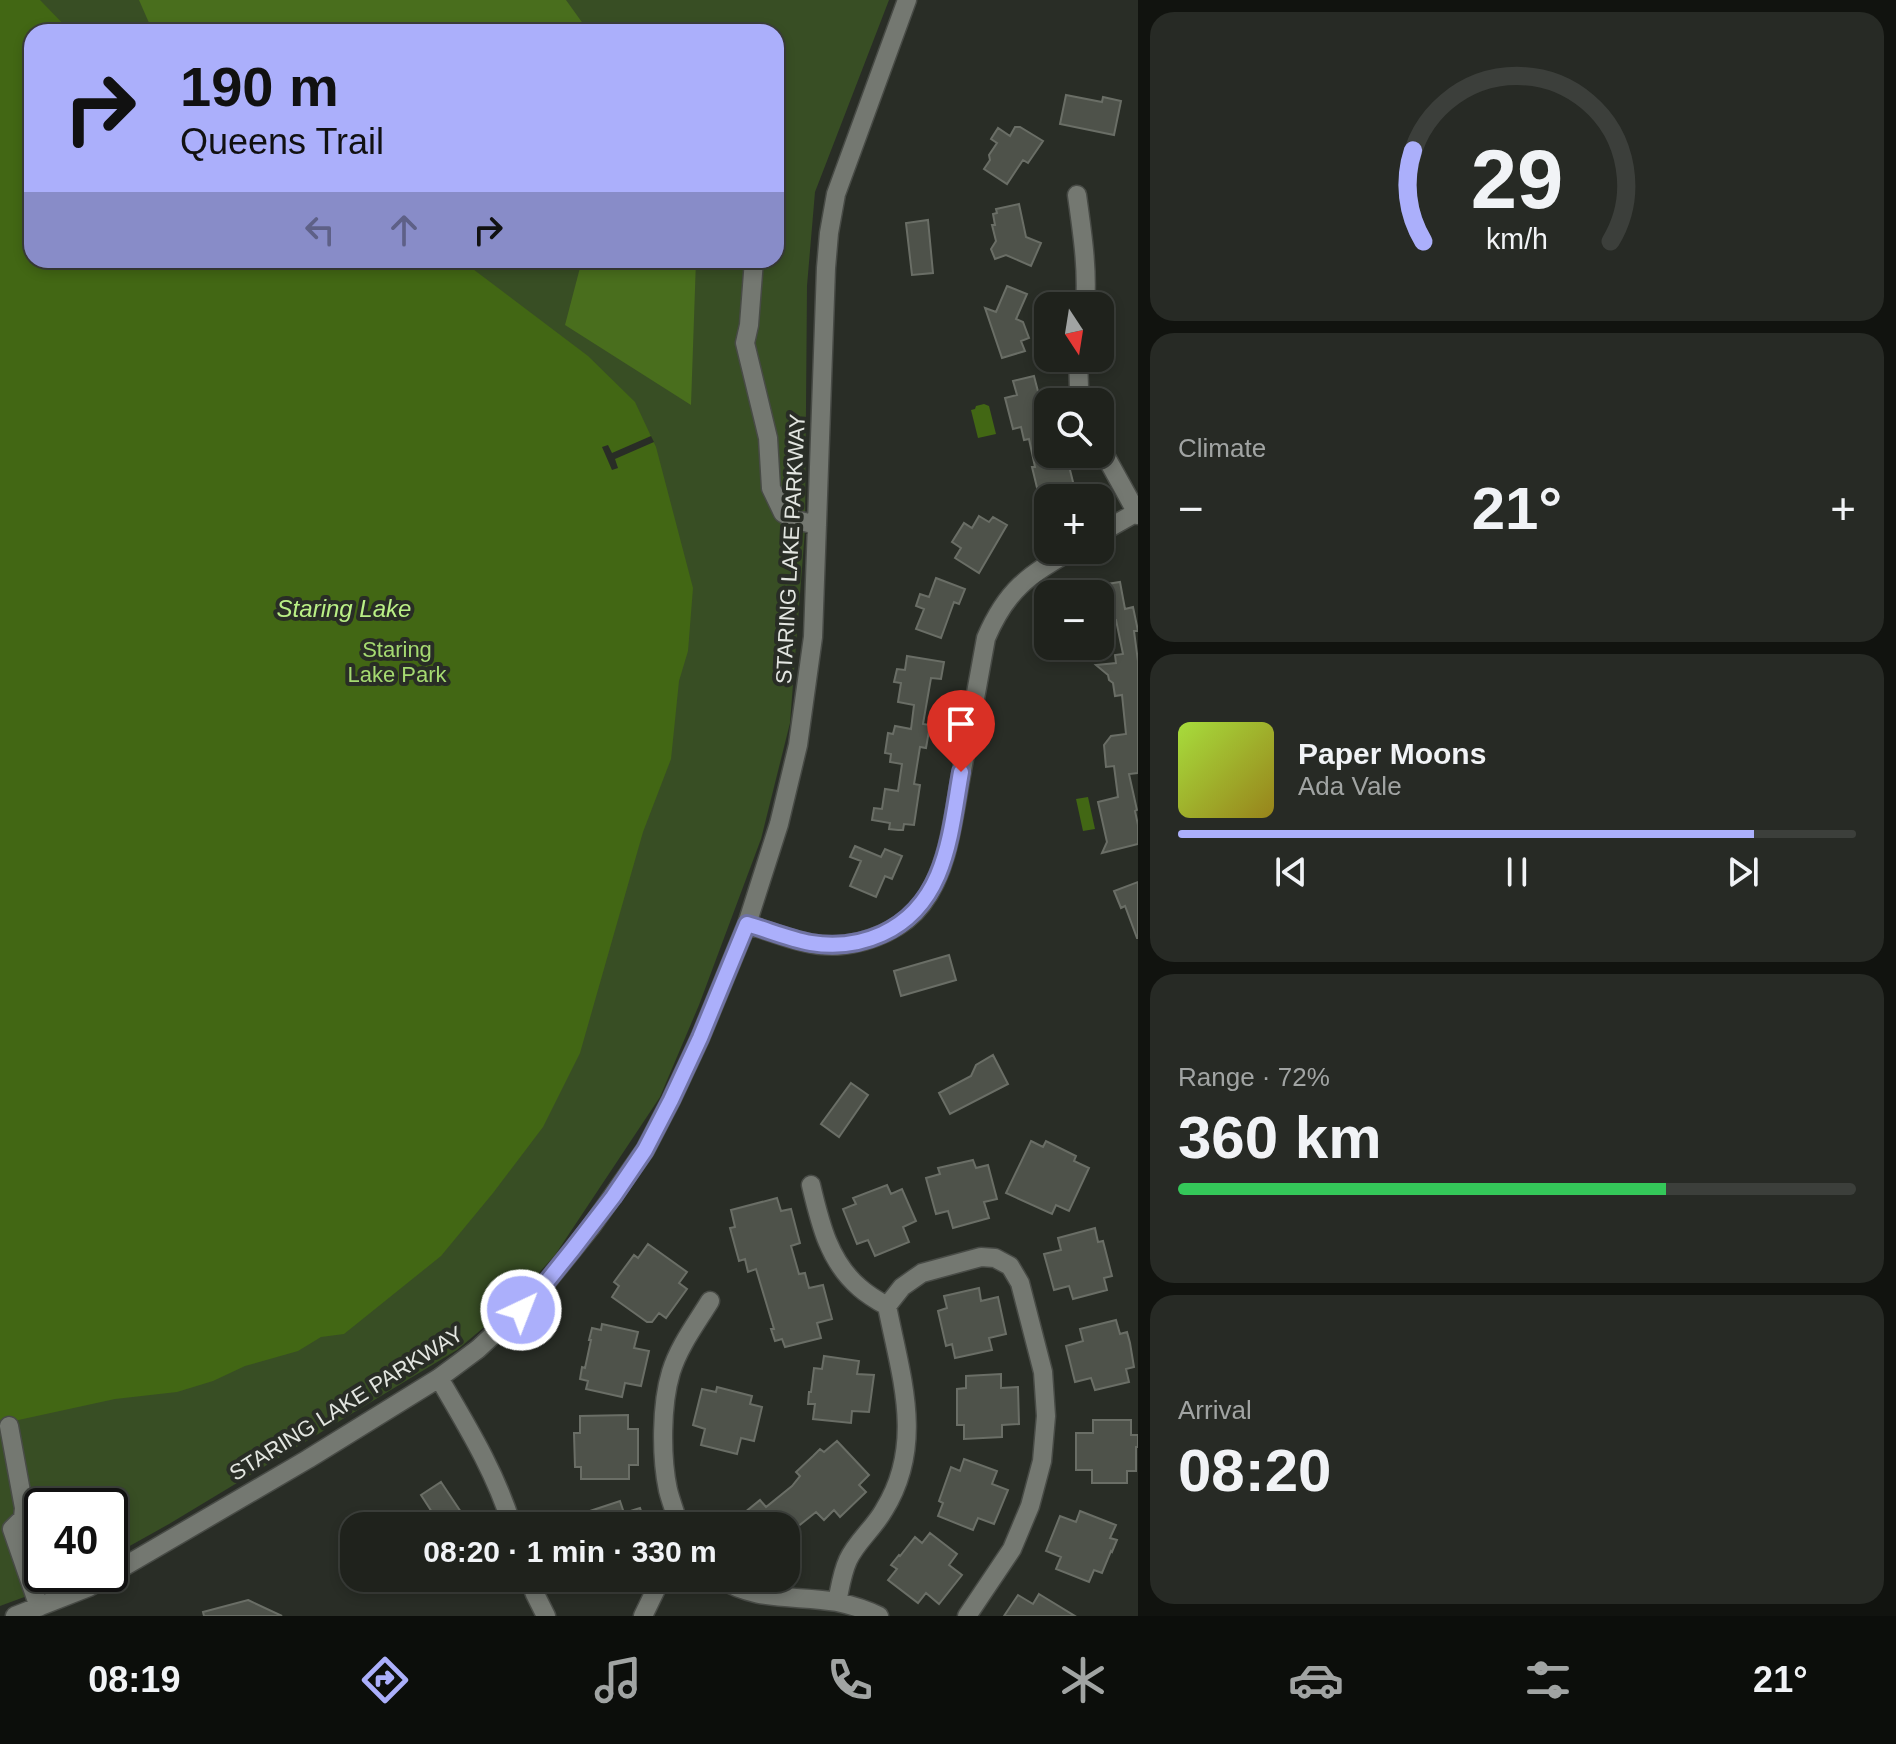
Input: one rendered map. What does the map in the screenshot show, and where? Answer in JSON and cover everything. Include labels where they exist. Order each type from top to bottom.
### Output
[{"type":"street","name":"STARING LAKE PARKWAY","points":[[15,1616],[89,1587],[439,1378],[478,1349],[536,1295],[598,1217],[645,1150],[695,1048],[747,924],[779,824],[798,745],[813,639],[829,233],[836,194],[907,0]]},
{"type":"street","points":[[1077,195],[1086,292]]},
{"type":"street","points":[[753,268],[745,343],[768,438],[771,488],[783,513],[817,525]]},
{"type":"street","points":[[1112,468],[1137,513],[1114,525]]},
{"type":"street","points":[[747,924],[810,943],[840,946],[871,939],[896,927],[921,906],[938,878],[948,843],[986,638],[1006,600],[1023,582],[1051,564]]},
{"type":"street","points":[[811,1185],[820,1225],[843,1270],[859,1288],[887,1306],[908,1417],[907,1448],[899,1482],[884,1512],[849,1558],[837,1602]]},
{"type":"street","points":[[887,1306],[902,1287],[922,1273],[981,1257],[995,1258],[1010,1266],[1020,1283],[1043,1372],[1046,1416],[1042,1461],[1030,1506],[1012,1549],[967,1616]]},
{"type":"street","points":[[675,1512],[668,1491],[664,1458],[666,1400],[671,1373],[710,1301]]},
{"type":"street","points":[[439,1378],[483,1454],[508,1512]]},
{"type":"street","points":[[9,1426],[7,1458],[24,1508],[23,1518],[6,1529],[39,1607]]},
{"type":"street","points":[[535,1592],[546,1616]]},
{"type":"street","points":[[643,1616],[655,1592]]},
{"type":"street","points":[[752,1592],[837,1602],[879,1616]]},
{"type":"green space","name":"Staring Lake","points":[[0,0],[889,0],[815,192],[807,286],[805,530],[790,723],[761,839],[699,1005],[660,1097],[555,1255],[508,1307],[457,1350],[128,1547],[128,1488],[24,1488],[24,1592],[38,1592],[0,1606]]},
{"type":"shaded area","points":[[139,0],[566,0],[583,24],[150,24]]},
{"type":"shaded area","points":[[580,268],[696,268],[691,405],[565,325]]},
{"type":"water","name":"Staring Lake","points":[[0,0],[40,0],[63,24],[24,24],[24,268],[472,268],[588,356],[635,402],[656,447],[693,588],[688,651],[679,681],[671,759],[643,832],[580,1053],[543,1127],[441,1256],[344,1334],[321,1337],[298,1351],[245,1366],[213,1381],[177,1392],[115,1399],[0,1424]]},
{"type":"water","points":[[984,404],[989,406],[996,434],[978,438],[971,410]]},
{"type":"water","points":[[1088,797],[1095,829],[1083,831],[1076,799]]},
{"type":"pier","points":[[651,436],[654,442],[615,459],[618,468],[612,470],[602,447],[608,445],[612,453]]},
{"type":"building","points":[[1066,95],[1102,102],[1103,97],[1121,101],[1114,135],[1060,124]]},
{"type":"building","points":[[1015,127],[1043,141],[1028,163],[1023,160],[1007,184],[984,169],[997,143],[991,139],[998,128],[1010,136]]},
{"type":"building","points":[[1019,204],[1026,237],[1041,243],[1031,266],[1006,255],[995,259],[991,249],[996,241],[992,225],[995,225],[993,214],[997,213],[996,209]]},
{"type":"building","points":[[928,220],[933,273],[912,275],[906,223]]},
{"type":"building","points":[[1007,286],[1027,294],[1016,319],[1023,322],[1029,338],[1021,341],[1025,351],[1002,358],[985,308],[996,312]]},
{"type":"building","points":[[1034,376],[1037,388],[1034,388],[1034,462],[1029,439],[1024,440],[1021,427],[1013,429],[1005,398],[1017,395],[1013,381]]},
{"type":"building","points":[[1032,467],[1070,468],[1074,484],[1036,484]]},
{"type":"building","points":[[979,516],[989,522],[993,517],[1007,525],[979,573],[955,558],[961,548],[952,542],[964,523],[972,528]]},
{"type":"building","points":[[936,578],[965,589],[959,604],[954,602],[941,638],[916,629],[924,609],[916,606],[920,594],[929,597]]},
{"type":"building","points":[[1120,582],[1125,609],[1133,607],[1138,631],[1134,631],[1138,661],[1138,773],[1129,774],[1137,810],[1138,844],[1102,853],[1107,842],[1098,802],[1118,797],[1114,766],[1106,767],[1104,745],[1111,736],[1126,734],[1122,695],[1115,696],[1113,683],[1096,665],[1116,663],[1115,655],[1123,654],[1114,620],[1114,583]]},
{"type":"building","points":[[907,656],[944,662],[941,679],[931,678],[923,724],[930,725],[926,748],[920,747],[914,784],[920,785],[914,825],[904,824],[903,830],[898,830],[889,829],[890,823],[872,820],[874,808],[882,809],[885,789],[898,791],[902,764],[890,762],[891,754],[885,753],[888,733],[893,734],[895,726],[911,729],[914,705],[898,702],[901,683],[894,682],[897,669],[905,670]]},
{"type":"building","points":[[855,846],[881,857],[885,849],[902,856],[892,879],[885,876],[876,897],[850,886],[861,861],[850,857]]},
{"type":"building","points":[[1138,882],[1137,938],[1125,906],[1121,908],[1114,891]]},
{"type":"building","points":[[949,955],[956,980],[901,996],[894,971]]},
{"type":"building","points":[[993,1055],[1008,1084],[950,1114],[939,1093],[971,1076],[976,1065]]},
{"type":"building","points":[[851,1083],[868,1095],[839,1137],[821,1124]]},
{"type":"building","points":[[1031,1141],[1043,1147],[1046,1141],[1076,1156],[1074,1161],[1089,1168],[1069,1211],[1056,1205],[1052,1214],[1006,1193]]},
{"type":"building","points":[[973,1160],[976,1168],[988,1165],[997,1199],[984,1202],[989,1218],[953,1228],[948,1211],[936,1214],[926,1178],[940,1174],[938,1168]]},
{"type":"building","points":[[887,1185],[891,1194],[902,1189],[916,1221],[903,1227],[909,1242],[875,1256],[868,1240],[857,1244],[843,1209],[856,1204],[853,1198]]},
{"type":"building","points":[[777,1198],[781,1211],[791,1209],[800,1243],[791,1246],[799,1274],[805,1273],[809,1288],[823,1285],[832,1319],[817,1323],[821,1338],[785,1347],[782,1339],[775,1341],[756,1269],[748,1272],[745,1259],[739,1261],[730,1228],[735,1227],[731,1210]]},
{"type":"building","points":[[1095,1228],[1098,1242],[1103,1241],[1112,1276],[1104,1278],[1107,1290],[1073,1299],[1069,1286],[1054,1290],[1044,1254],[1061,1250],[1058,1238]]},
{"type":"building","points":[[648,1244],[687,1272],[679,1283],[687,1289],[666,1318],[659,1313],[652,1322],[647,1322],[612,1297],[619,1286],[614,1282],[634,1255],[638,1258]]},
{"type":"building","points":[[979,1288],[981,1301],[998,1297],[1006,1334],[989,1338],[992,1350],[955,1358],[952,1344],[946,1346],[938,1311],[947,1308],[944,1296]]},
{"type":"building","points":[[1116,1320],[1120,1334],[1127,1332],[1130,1343],[1134,1367],[1126,1369],[1129,1382],[1095,1390],[1091,1378],[1075,1382],[1066,1346],[1083,1341],[1080,1329]]},
{"type":"building","points":[[602,1324],[638,1332],[634,1348],[649,1351],[641,1386],[625,1383],[622,1397],[586,1389],[588,1381],[580,1379],[592,1328],[601,1330]]},
{"type":"building","points":[[824,1356],[859,1361],[857,1374],[874,1375],[869,1412],[852,1411],[851,1423],[813,1419],[815,1404],[808,1404],[809,1392],[814,1368],[822,1369]]},
{"type":"building","points":[[1001,1374],[1001,1388],[1018,1387],[1019,1424],[1002,1425],[1002,1437],[964,1439],[964,1425],[957,1425],[957,1389],[966,1388],[966,1376]]},
{"type":"building","points":[[717,1387],[752,1396],[750,1404],[762,1407],[754,1441],[741,1438],[737,1454],[701,1445],[705,1429],[693,1425],[702,1389],[716,1392]]},
{"type":"building","points":[[628,1415],[628,1429],[638,1429],[638,1465],[629,1465],[629,1479],[581,1479],[581,1467],[575,1467],[574,1433],[580,1433],[580,1416]]},
{"type":"building","points":[[1093,1420],[1131,1420],[1131,1435],[1138,1435],[1138,1447],[1136,1471],[1127,1471],[1127,1483],[1092,1483],[1092,1470],[1076,1470],[1076,1433],[1093,1433]]},
{"type":"building","points":[[837,1441],[869,1475],[859,1485],[866,1492],[840,1517],[834,1510],[824,1520],[816,1512],[800,1525],[800,1512],[745,1512],[760,1500],[766,1507],[792,1486],[800,1476],[796,1472],[820,1449],[824,1452]]},
{"type":"building","points":[[964,1459],[997,1471],[992,1484],[1008,1490],[994,1524],[978,1518],[973,1530],[938,1516],[943,1503],[939,1501],[951,1467],[960,1471]]},
{"type":"building","points":[[441,1482],[461,1512],[432,1512],[421,1495]]},
{"type":"building","points":[[620,1501],[624,1512],[587,1512]]},
{"type":"building","points":[[1080,1511],[1116,1525],[1110,1538],[1117,1540],[1112,1552],[1102,1573],[1094,1570],[1089,1582],[1056,1569],[1061,1557],[1046,1551],[1060,1516],[1076,1522]]},
{"type":"building","points":[[930,1533],[957,1554],[949,1565],[962,1575],[939,1604],[926,1593],[918,1603],[888,1580],[897,1569],[891,1565],[915,1537],[922,1543]]},
{"type":"building","points":[[1039,1594],[1075,1616],[1004,1616],[1018,1595],[1033,1604]]},
{"type":"building","points":[[248,1600],[282,1616],[204,1616],[203,1612]]},
{"type":"route","points":[[521,1310],[573,1249],[645,1150],[700,1038],[747,924],[810,943],[840,946],[871,939],[896,927],[921,906],[938,878],[961,772]]},
{"type":"park label","name":"Staring Lake Park","points":[[397,662]]}]
